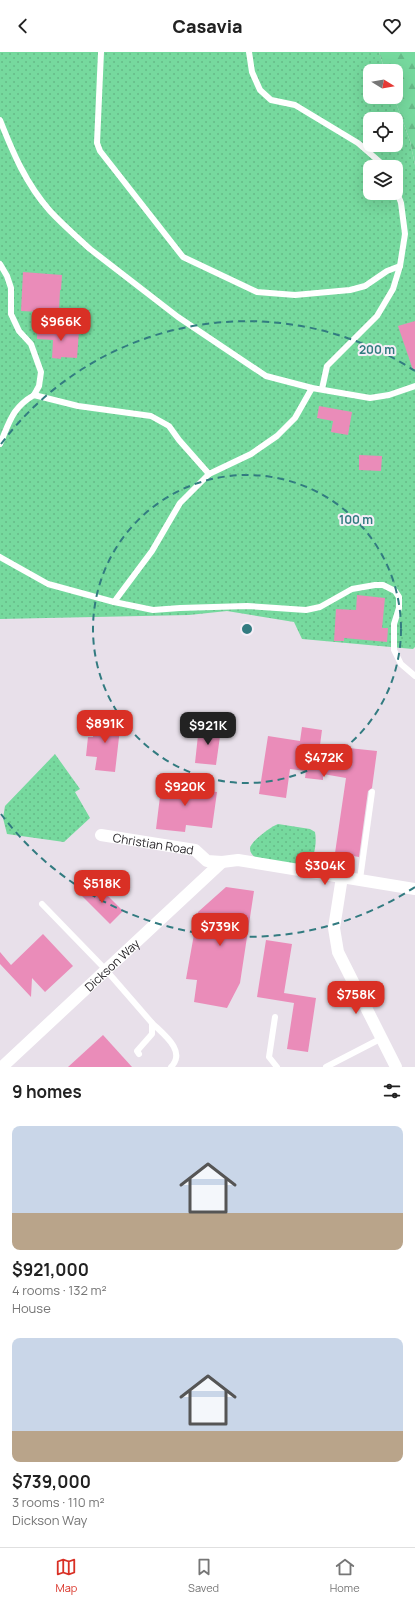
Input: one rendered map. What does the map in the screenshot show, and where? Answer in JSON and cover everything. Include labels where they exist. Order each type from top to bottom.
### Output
[{"type":"street","name":"Christian Road","points":[[101,835],[195,850],[207,861],[222,862],[238,860],[415,889]]},
{"type":"street","name":"Dickson Way","points":[[2,1067],[222,862]]},
{"type":"street","points":[[342,877],[334,928],[338,952],[396,1067]]},
{"type":"lane","points":[[101,52],[97,143],[100,151],[184,257],[257,292],[296,295],[350,290],[365,286],[387,271],[400,266]]},
{"type":"lane","points":[[249,52],[252,72],[260,90],[271,100],[295,105],[358,143],[377,160]]},
{"type":"lane","points":[[0,120],[13,154],[25,176],[50,211],[90,250],[178,317],[266,376],[312,388],[370,398],[390,395],[415,386]]},
{"type":"lane","points":[[322,389],[327,366],[377,316],[393,288],[400,266],[405,234],[400,200]]},
{"type":"lane","points":[[0,264],[7,276],[11,288],[12,314],[19,331],[31,344],[41,372],[39,386],[34,395],[15,410],[0,444]]},
{"type":"lane","points":[[114,602],[152,551],[180,503],[209,474],[251,454],[277,436],[295,418],[312,388]]},
{"type":"lane","points":[[34,395],[78,406],[151,416],[169,426],[179,440],[209,474]]},
{"type":"lane","points":[[0,557],[48,584],[114,602],[153,610],[247,606],[306,610],[320,607],[352,589],[383,585],[395,591],[399,596],[399,608],[394,624],[394,650],[401,664],[415,676]]},
{"type":"lane","points":[[360,879],[372,792]]},
{"type":"lane","points":[[42,904],[106,970],[175,1047],[177,1057],[171,1067]]},
{"type":"lane","points":[[275,1017],[269,1057],[277,1067]]},
{"type":"lane","points":[[139,1054],[137,1052],[152,1034],[152,1023]]},
{"type":"lane","points":[[326,1067],[382,1038]]},
{"type":"green space","points":[[0,52],[379,52],[383,64],[363,64],[363,104],[397,104],[399,112],[363,112],[363,152],[403,152],[403,122],[410,141],[415,165],[415,647],[413,649],[302,639],[294,622],[227,611],[189,615],[0,619]]},
{"type":"green space","points":[[379,52],[415,52],[415,165],[410,141],[403,122],[403,112],[399,112],[397,104],[403,104],[403,64],[383,64]]},
{"type":"green space","points":[[55,754],[80,789],[75,792],[90,818],[64,842],[7,834],[3,818],[5,806]]},
{"type":"green space","points":[[278,824],[310,829],[315,832],[316,841],[313,856],[308,864],[305,866],[257,859],[252,854],[250,848],[251,845],[267,831]]},
{"type":"building","points":[[23,272],[62,275],[59,313],[21,311]]},
{"type":"building","points":[[415,321],[415,369],[413,370],[398,326]]},
{"type":"building","points":[[37,328],[79,331],[77,358],[52,358],[53,340],[37,339]]},
{"type":"building","points":[[319,406],[352,412],[348,435],[331,432],[333,421],[317,418]]},
{"type":"building","points":[[359,455],[382,456],[381,471],[359,470]]},
{"type":"building","points":[[357,595],[385,598],[382,628],[388,628],[387,642],[344,638],[344,641],[334,641],[336,609],[356,610]]},
{"type":"building","points":[[101,718],[121,720],[115,772],[95,770],[97,757],[86,756],[88,737],[93,737],[94,722],[101,723]]},
{"type":"building","points":[[199,726],[221,729],[216,765],[195,763]]},
{"type":"building","points":[[302,727],[322,730],[320,745],[377,751],[372,788],[368,791],[359,857],[335,853],[346,778],[323,774],[323,780],[305,778],[306,771],[290,769],[286,798],[259,794],[268,736],[300,741]]},
{"type":"building","points":[[162,780],[185,783],[185,788],[217,792],[212,828],[186,825],[185,832],[156,829]]},
{"type":"building","points":[[95,883],[123,911],[110,924],[82,896]]},
{"type":"building","points":[[226,887],[254,891],[240,983],[227,1008],[194,1002],[197,980],[186,979],[198,912]]},
{"type":"building","points":[[43,934],[73,966],[45,992],[32,978],[31,997],[0,964],[0,952],[11,965]]},
{"type":"building","points":[[266,940],[292,944],[284,993],[316,998],[308,1052],[287,1049],[294,1003],[257,997]]},
{"type":"building","points":[[103,1035],[132,1067],[68,1067]]}]
